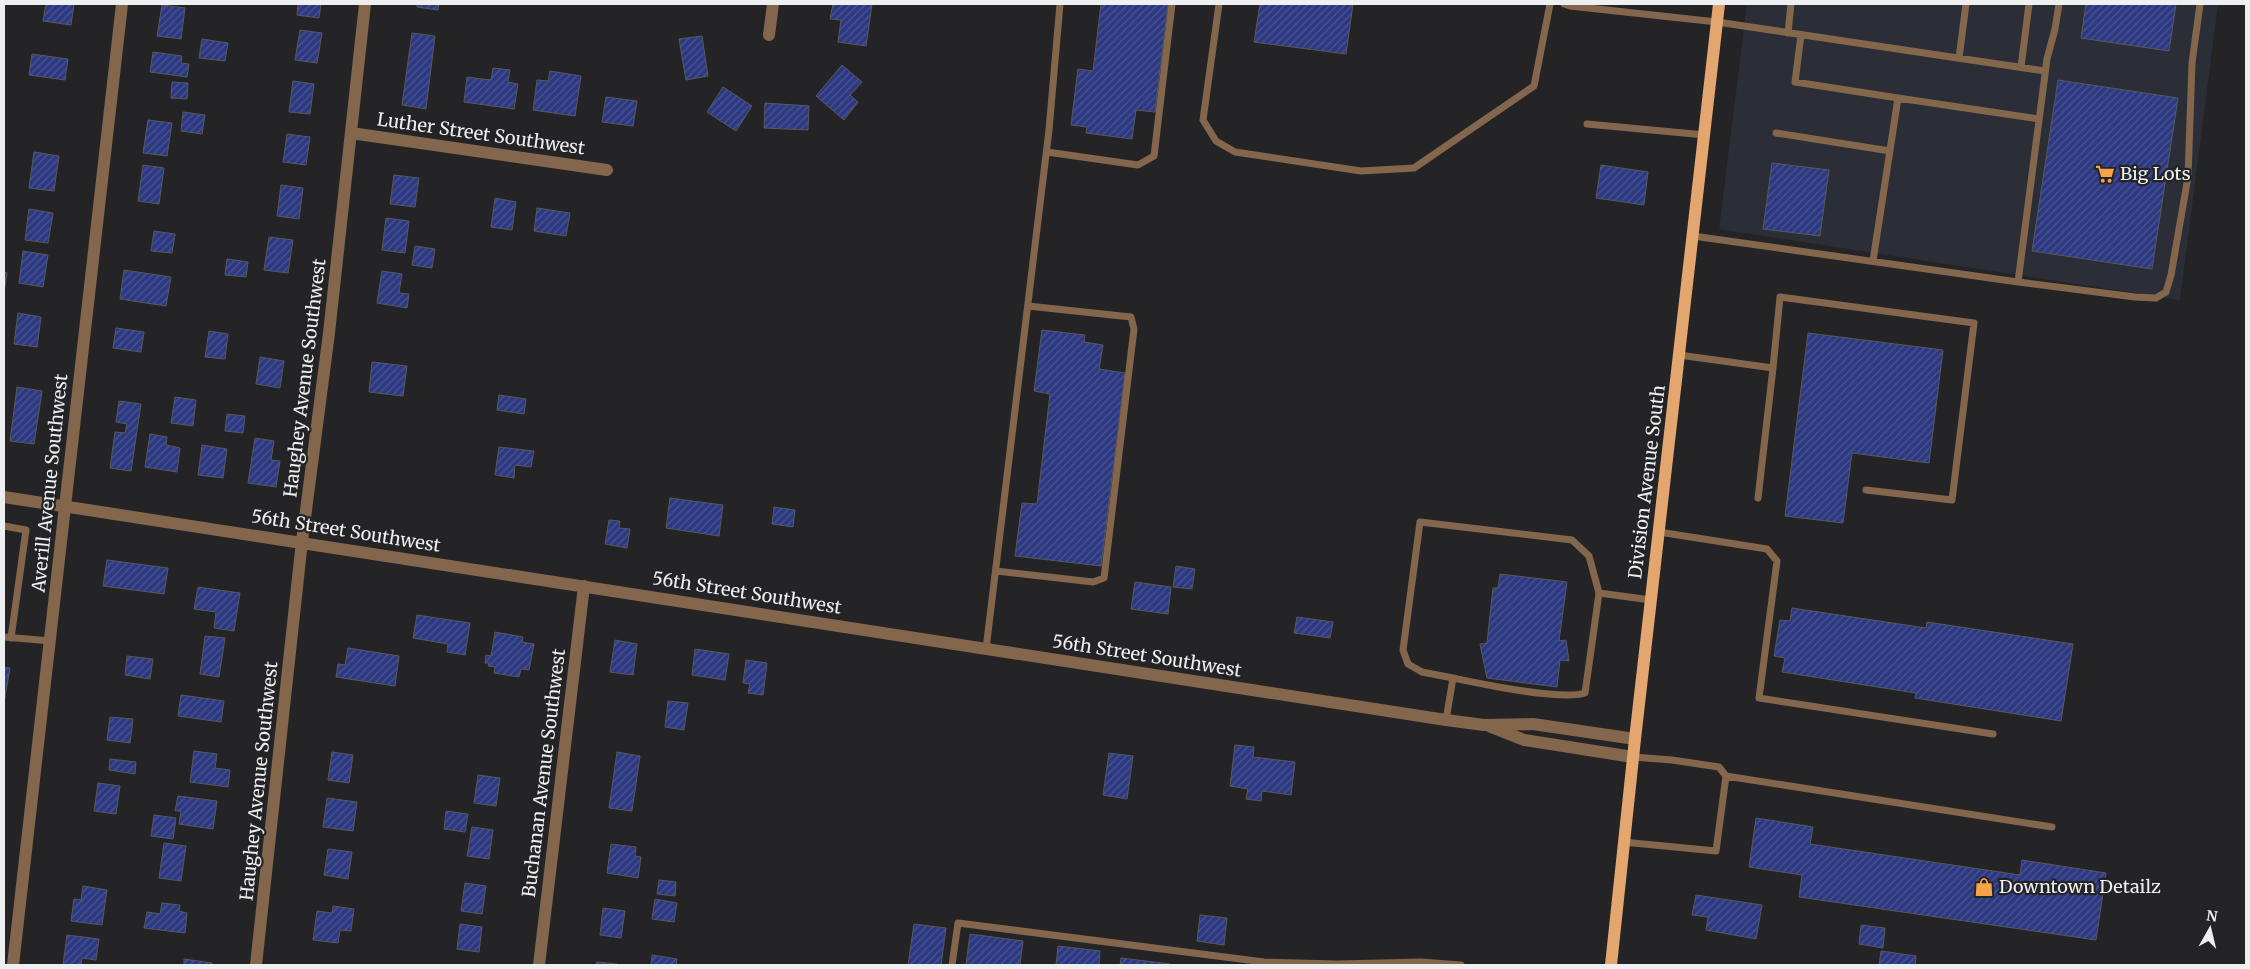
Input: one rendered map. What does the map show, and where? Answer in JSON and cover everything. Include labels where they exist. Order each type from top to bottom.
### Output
[{"type":"main road","name":"Division Avenue South","points":[[1611,965],[1623,842],[1719,4]]},
{"type":"street","name":"Averill Avenue Southwest","points":[[13,965],[122,4]]},
{"type":"street","name":"Haughey Avenue Southwest","points":[[256,965],[302,542],[329,334],[365,4]]},
{"type":"street","points":[[768,36],[773,4]]},
{"type":"street","name":"Luther Street Southwest","points":[[351,133],[607,170]]},
{"type":"street","name":"56th Street Southwest","points":[[4,497],[1446,720],[1484,725],[1527,723],[1635,739]]},
{"type":"street","name":"Buchanan Avenue Southwest","points":[[539,965],[584,586]]},
{"type":"street","name":"56th Street Southwest","points":[[1484,725],[1524,740],[1633,758]]},
{"type":"lane","points":[[986,649],[1047,152],[1060,4]]},
{"type":"lane","points":[[1047,152],[1138,165],[1154,156],[1172,4]]},
{"type":"lane","points":[[1219,4],[1203,120],[1216,141],[1236,152],[1362,170],[1414,168],[1534,86],[1550,4]]},
{"type":"lane","points":[[1564,4],[1594,6],[1717,22],[2045,71]]},
{"type":"lane","points":[[1788,33],[1791,4]]},
{"type":"lane","points":[[1958,58],[1966,4]]},
{"type":"lane","points":[[2021,67],[2029,4]]},
{"type":"lane","points":[[2018,282],[2045,71],[2059,4]]},
{"type":"lane","points":[[1693,236],[2018,282],[2156,298],[2166,292],[2171,275],[2188,177],[2192,63],[2200,4]]},
{"type":"lane","points":[[1801,35],[1795,82],[2039,119]]},
{"type":"lane","points":[[1873,261],[1898,98]]},
{"type":"lane","points":[[1586,124],[1705,135]]},
{"type":"lane","points":[[1776,133],[1890,151]]},
{"type":"lane","points":[[1758,498],[1780,297],[1974,323],[1952,500],[1866,490]]},
{"type":"lane","points":[[996,571],[1093,582],[1104,578],[1134,329],[1131,317],[1028,306]]},
{"type":"lane","points":[[1680,355],[1773,368]]},
{"type":"lane","points":[[1420,522],[1572,540],[1589,556],[1598,592],[1585,694],[1575,697],[1422,672],[1408,664],[1403,650],[1420,522]]},
{"type":"lane","points":[[4,526],[26,530],[7,638],[50,641]]},
{"type":"lane","points":[[1659,532],[1767,549],[1778,561],[1759,698],[1993,734]]},
{"type":"lane","points":[[1598,592],[1651,600]]},
{"type":"lane","points":[[1446,720],[1453,678]]},
{"type":"lane","points":[[1633,758],[1672,760],[1718,767],[1726,776],[2052,827]]},
{"type":"lane","points":[[1623,842],[1716,851],[1726,776]]},
{"type":"lane","points":[[952,965],[958,923],[1264,962],[1337,964],[1438,962],[1461,965]]},
{"type":"shaded area","points":[[1747,4],[2218,4],[2180,300],[1719,229]]},
{"type":"building","points":[[46,4],[74,4],[71,25],[43,21]]},
{"type":"building","points":[[298,4],[321,4],[319,18],[297,15]]},
{"type":"building","points":[[417,4],[439,4],[438,10],[417,7]]},
{"type":"building","points":[[833,4],[872,4],[866,46],[838,42],[841,20],[830,19]]},
{"type":"building","points":[[1101,4],[1168,4],[1155,112],[1136,110],[1132,139],[1086,133],[1087,127],[1071,125],[1078,69],[1093,71]]},
{"type":"building","points":[[1260,4],[1353,4],[1346,54],[1254,42]]},
{"type":"building","points":[[2086,4],[2176,4],[2169,51],[2081,38]]},
{"type":"building","points":[[162,5],[185,8],[181,39],[157,36]]},
{"type":"building","points":[[300,30],[322,33],[317,63],[295,60]]},
{"type":"building","points":[[412,33],[435,36],[426,109],[402,105]]},
{"type":"building","points":[[702,36],[708,76],[686,80],[679,39]]},
{"type":"building","points":[[202,39],[228,43],[225,61],[199,58]]},
{"type":"building","points":[[153,52],[182,56],[181,63],[189,64],[187,77],[150,72]]},
{"type":"building","points":[[32,54],[68,59],[65,80],[29,75]]},
{"type":"building","points":[[842,65],[862,82],[850,95],[858,102],[844,120],[816,96]]},
{"type":"building","points":[[493,68],[510,70],[508,82],[518,84],[514,109],[464,102],[467,77],[491,80]]},
{"type":"building","points":[[550,71],[581,76],[575,116],[533,110],[537,80],[548,81]]},
{"type":"building","name":"Big Lots","points":[[2058,80],[2178,98],[2152,269],[2032,251]]},
{"type":"building","points":[[293,81],[314,84],[310,114],[289,112]]},
{"type":"building","points":[[172,82],[188,83],[187,99],[171,98]]},
{"type":"building","points":[[723,87],[752,106],[736,131],[707,112]]},
{"type":"building","points":[[606,97],[637,101],[633,126],[602,122]]},
{"type":"building","points":[[765,103],[809,106],[808,130],[764,128]]},
{"type":"building","points":[[183,112],[205,115],[202,134],[181,131]]},
{"type":"building","points":[[148,120],[172,123],[167,156],[143,153]]},
{"type":"building","points":[[287,134],[310,137],[306,165],[283,162]]},
{"type":"building","points":[[34,152],[59,156],[54,191],[29,188]]},
{"type":"building","points":[[1772,163],[1829,170],[1820,236],[1763,229]]},
{"type":"building","points":[[143,165],[164,168],[159,204],[138,201]]},
{"type":"building","points":[[1601,165],[1648,172],[1644,205],[1596,198]]},
{"type":"building","points":[[394,175],[419,178],[415,207],[390,204]]},
{"type":"building","points":[[281,185],[303,188],[299,219],[277,216]]},
{"type":"building","points":[[495,198],[516,202],[512,230],[491,227]]},
{"type":"building","points":[[537,208],[570,213],[566,236],[534,231]]},
{"type":"building","points":[[29,209],[53,213],[48,243],[25,240]]},
{"type":"building","points":[[386,218],[409,221],[405,253],[382,250]]},
{"type":"building","points":[[154,231],[175,234],[172,253],[151,251]]},
{"type":"building","points":[[269,237],[293,240],[288,273],[264,270]]},
{"type":"building","points":[[415,246],[435,249],[432,268],[412,265]]},
{"type":"building","points":[[23,251],[48,255],[43,287],[19,283]]},
{"type":"building","points":[[227,259],[248,262],[246,277],[225,275]]},
{"type":"building","points":[[124,270],[171,277],[166,306],[120,299]]},
{"type":"building","points":[[382,271],[402,274],[399,293],[409,294],[407,308],[377,303]]},
{"type":"building","points":[[4,272],[7,273],[4,292]]},
{"type":"building","points":[[18,313],[41,317],[37,347],[14,344]]},
{"type":"building","points":[[116,328],[144,332],[141,352],[113,348]]},
{"type":"building","points":[[1042,330],[1085,335],[1084,342],[1103,345],[1099,369],[1125,373],[1101,566],[1015,556],[1022,503],[1037,504],[1050,394],[1034,391]]},
{"type":"building","points":[[209,331],[228,334],[225,359],[205,357]]},
{"type":"building","points":[[1808,333],[1943,350],[1929,463],[1852,453],[1843,523],[1785,516]]},
{"type":"building","points":[[260,357],[284,361],[280,388],[256,384]]},
{"type":"building","points":[[372,362],[407,366],[403,396],[369,392]]},
{"type":"building","points":[[17,387],[42,391],[34,444],[10,441]]},
{"type":"building","points":[[499,395],[526,399],[524,414],[497,410]]},
{"type":"building","points":[[175,397],[196,400],[193,426],[171,423]]},
{"type":"building","points":[[119,401],[141,404],[131,471],[110,468],[115,432],[125,433],[127,424],[116,422]]},
{"type":"building","points":[[227,414],[245,416],[243,433],[225,431]]},
{"type":"building","points":[[150,434],[167,437],[166,445],[180,448],[177,472],[145,467]]},
{"type":"building","points":[[255,438],[274,441],[271,460],[280,461],[276,487],[248,483]]},
{"type":"building","points":[[202,445],[227,449],[223,478],[198,475]]},
{"type":"building","points":[[499,447],[534,451],[531,467],[515,465],[514,478],[495,475]]},
{"type":"building","points":[[670,498],[723,505],[719,536],[666,528]]},
{"type":"building","points":[[774,507],[795,510],[793,527],[772,524]]},
{"type":"building","points":[[609,520],[620,521],[619,528],[630,529],[627,548],[605,544]]},
{"type":"building","points":[[107,560],[168,568],[164,594],[103,586]]},
{"type":"building","points":[[1176,566],[1195,569],[1192,589],[1173,587]]},
{"type":"building","points":[[1500,574],[1567,582],[1559,641],[1566,640],[1569,661],[1560,660],[1557,687],[1487,678],[1480,644],[1487,643],[1493,588],[1498,588]]},
{"type":"building","points":[[1135,582],[1171,587],[1168,614],[1131,609]]},
{"type":"building","points":[[198,587],[240,593],[234,631],[214,628],[216,612],[194,609]]},
{"type":"building","points":[[1792,608],[1926,628],[1927,622],[2073,644],[2061,721],[1915,698],[1916,693],[1782,672],[1785,658],[1774,656],[1780,620],[1790,621]]},
{"type":"building","points":[[417,615],[470,623],[465,655],[447,652],[448,644],[413,638]]},
{"type":"building","points":[[1297,617],[1333,622],[1330,638],[1294,633]]},
{"type":"building","points":[[495,632],[523,637],[522,642],[534,644],[529,670],[521,669],[519,677],[494,673],[495,667],[488,666],[489,663],[485,663],[486,655],[491,656]]},
{"type":"building","points":[[205,636],[225,638],[219,677],[200,674]]},
{"type":"building","points":[[615,640],[637,644],[633,675],[610,672]]},
{"type":"building","points":[[348,648],[399,656],[395,686],[336,677],[338,664],[345,665]]},
{"type":"building","points":[[695,649],[729,654],[725,680],[692,675]]},
{"type":"building","points":[[127,656],[153,659],[150,679],[125,675]]},
{"type":"building","points":[[746,660],[767,663],[763,695],[748,693],[750,684],[743,683]]},
{"type":"building","points":[[4,667],[10,668],[4,702]]},
{"type":"building","points":[[181,695],[224,701],[221,722],[178,716]]},
{"type":"building","points":[[668,701],[688,703],[684,730],[665,727]]},
{"type":"building","points":[[110,717],[133,719],[130,743],[107,740]]},
{"type":"building","points":[[1235,745],[1254,747],[1253,757],[1295,762],[1291,795],[1262,791],[1261,801],[1246,799],[1248,789],[1230,786]]},
{"type":"building","points":[[194,751],[217,754],[215,768],[230,770],[228,787],[190,782]]},
{"type":"building","points":[[332,752],[353,755],[349,783],[328,780]]},
{"type":"building","points":[[617,752],[640,756],[632,811],[609,808]]},
{"type":"building","points":[[1109,753],[1133,756],[1127,799],[1103,795]]},
{"type":"building","points":[[110,759],[136,762],[135,774],[109,770]]},
{"type":"building","points":[[478,775],[500,778],[496,806],[474,803]]},
{"type":"building","points":[[98,783],[120,786],[116,814],[94,811]]},
{"type":"building","points":[[178,796],[217,801],[213,829],[179,824],[181,811],[175,811]]},
{"type":"building","points":[[327,798],[357,802],[353,831],[323,827]]},
{"type":"building","points":[[446,811],[468,814],[465,832],[444,829]]},
{"type":"building","points":[[154,815],[176,818],[173,839],[151,836]]},
{"type":"building","points":[[1756,818],[1813,827],[1810,844],[2020,875],[2022,860],[2106,873],[2096,940],[1799,897],[1802,875],[1749,867]]},
{"type":"building","points":[[472,827],[493,830],[489,859],[467,856]]},
{"type":"building","points":[[164,843],[186,846],[181,881],[159,878]]},
{"type":"building","points":[[611,844],[636,847],[635,856],[641,857],[638,878],[607,873]]},
{"type":"building","points":[[328,849],[352,852],[348,879],[324,875]]},
{"type":"building","points":[[659,880],[676,882],[675,896],[657,894]]},
{"type":"building","points":[[465,883],[486,886],[482,914],[461,911]]},
{"type":"building","points":[[83,886],[107,890],[102,925],[71,921],[74,899],[81,900]]},
{"type":"building","points":[[1696,895],[1762,905],[1756,939],[1706,930],[1708,917],[1692,915]]},
{"type":"building","points":[[655,899],[677,903],[674,922],[652,919]]},
{"type":"building","points":[[162,903],[180,905],[179,911],[187,913],[185,933],[144,928],[147,912],[160,914]]},
{"type":"building","points":[[333,906],[354,909],[351,931],[340,930],[338,943],[313,940],[317,911],[332,913]]},
{"type":"building","points":[[603,908],[625,911],[621,938],[600,935]]},
{"type":"building","points":[[1200,915],[1227,918],[1224,945],[1197,941]]},
{"type":"building","points":[[460,924],[482,927],[479,952],[457,949]]},
{"type":"building","points":[[914,924],[946,928],[941,965],[908,965]]},
{"type":"building","points":[[1861,925],[1885,928],[1883,948],[1859,944]]},
{"type":"building","points":[[970,934],[1023,941],[1020,965],[966,965]]},
{"type":"building","points":[[67,935],[99,939],[96,960],[82,958],[81,965],[63,965]]},
{"type":"building","points":[[1058,946],[1100,951],[1099,965],[1056,965]]},
{"type":"building","points":[[1881,951],[1916,956],[1915,965],[1879,965]]},
{"type":"building","points":[[652,955],[677,959],[676,965],[651,965]]},
{"type":"building","points":[[1121,958],[1170,964],[1120,965]]},
{"type":"building","points":[[184,959],[212,963],[212,965],[184,965]]},
{"type":"building","points":[[597,962],[617,964],[617,965],[596,965]]},
{"type":"place","name":"Big Lots","points":[[2105,174]]},
{"type":"place","name":"Downtown Detailz","points":[[1984,887]]}]
